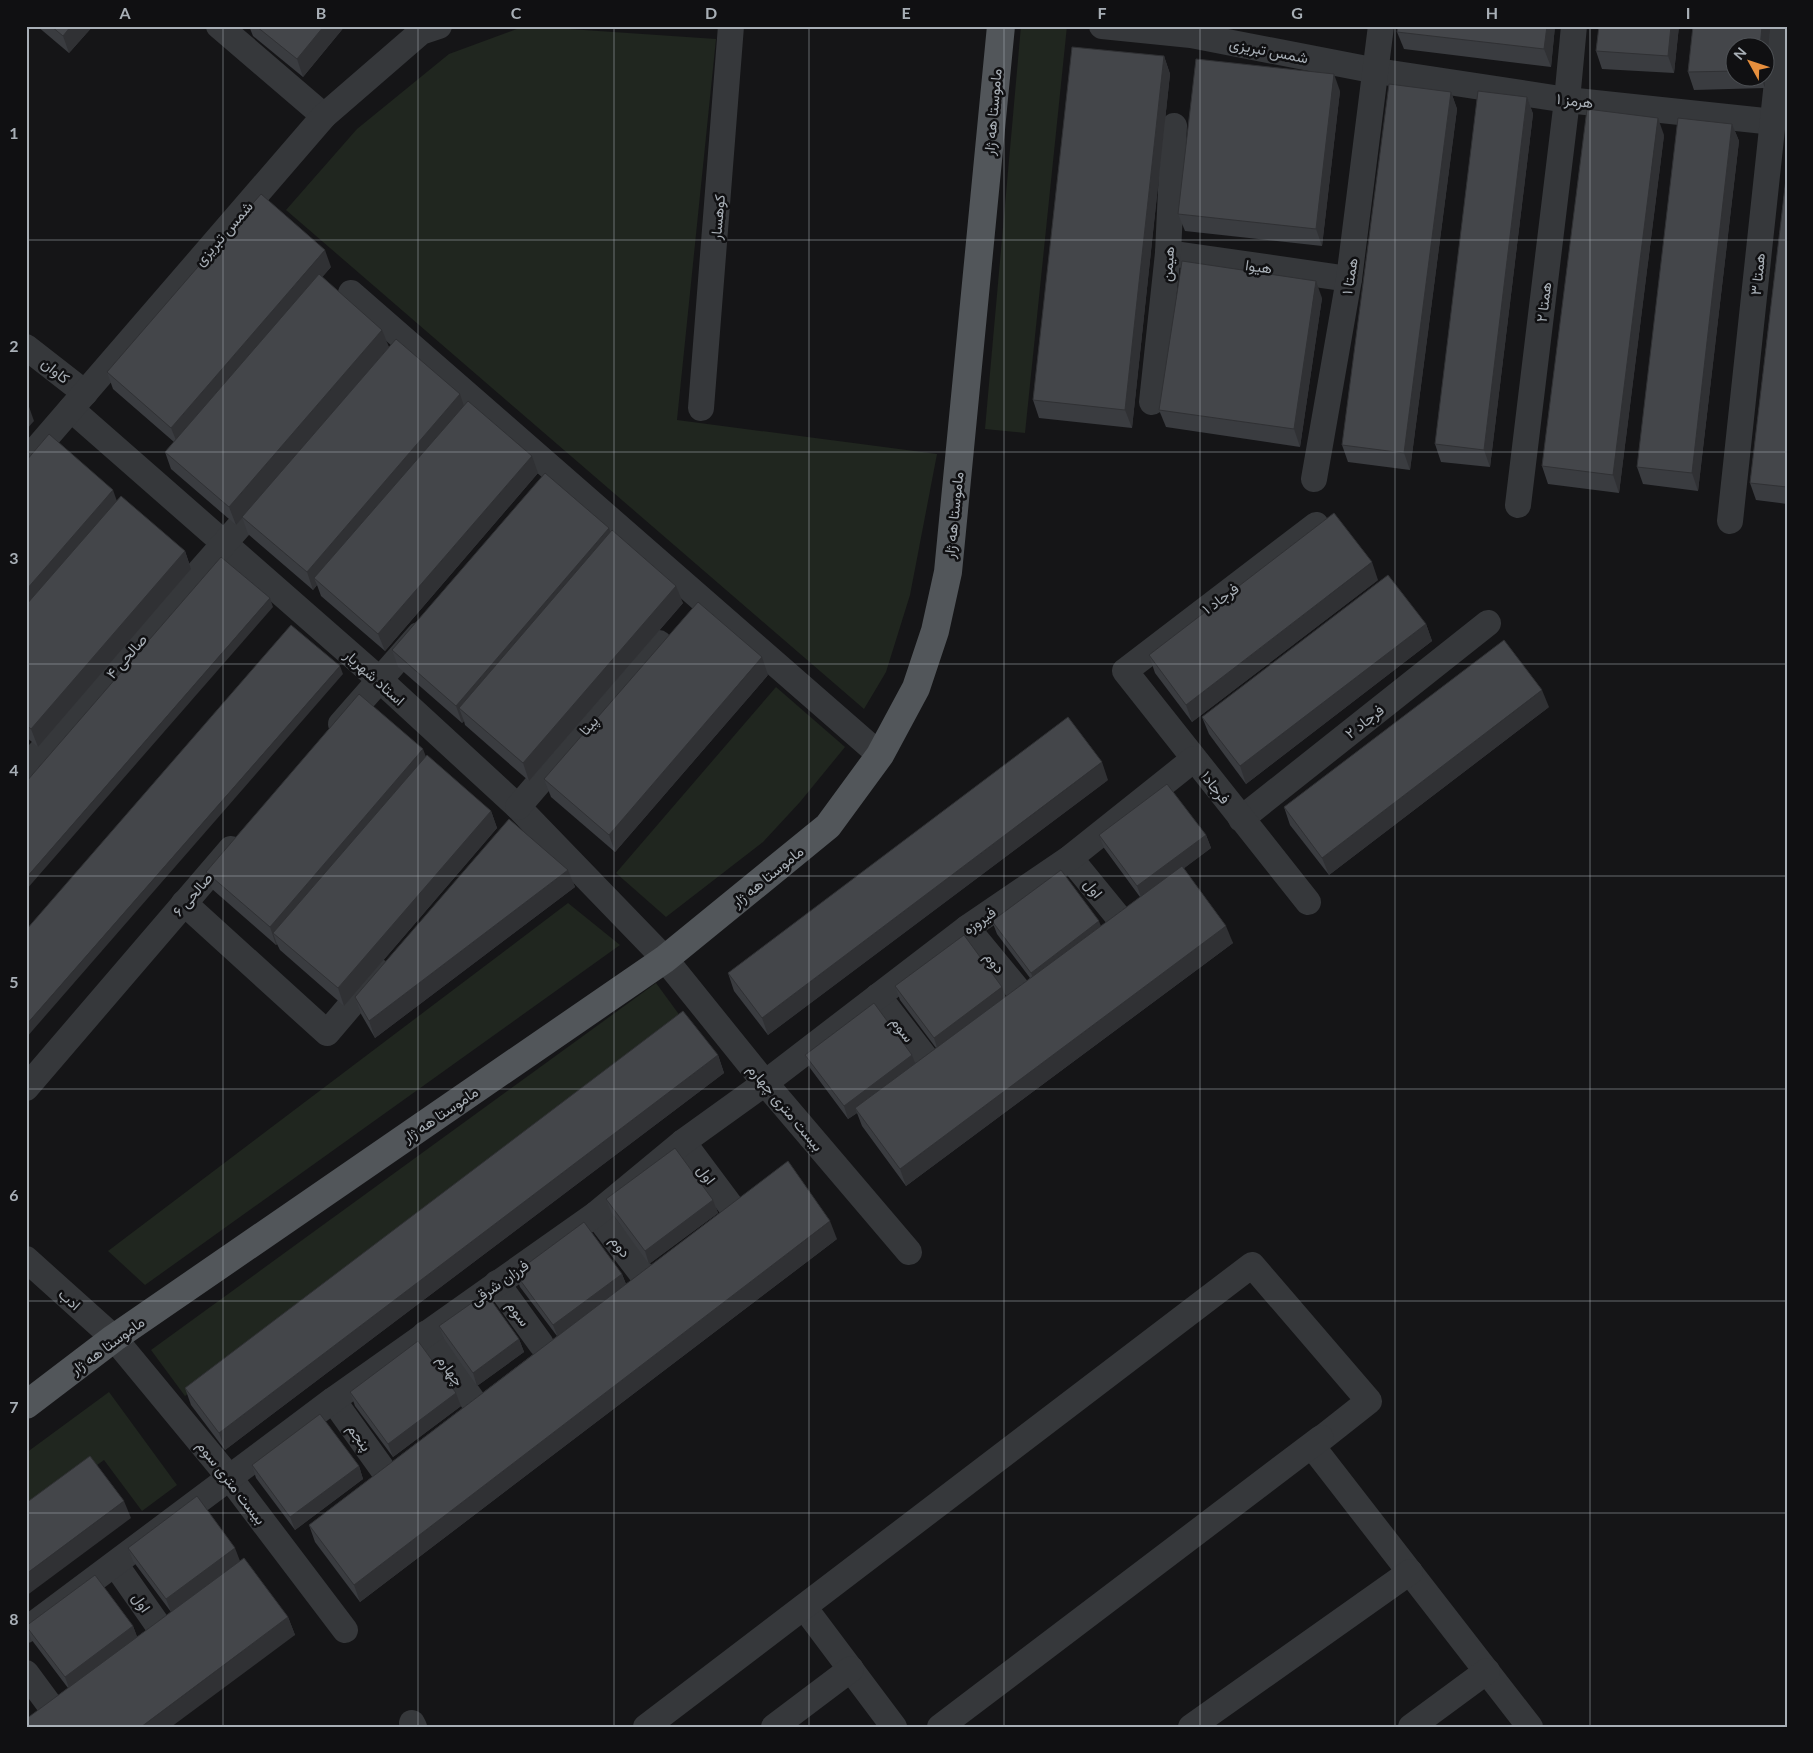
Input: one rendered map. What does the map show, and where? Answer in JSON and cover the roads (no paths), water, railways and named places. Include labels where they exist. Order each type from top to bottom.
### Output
[{"type":"main road","name":"ماموستا هه ژار","points":[[26,1406],[114,1338],[665,959],[828,826],[880,755],[916,688],[935,631],[948,572],[1001,26]]},
{"type":"street","points":[[219,26],[324,116]]},
{"type":"street","name":"شمس تبریزی","points":[[26,461],[324,116],[421,32],[439,26]]},
{"type":"street","name":"کوهسار","points":[[701,408],[731,26]]},
{"type":"street","name":"شمس تبریزی","points":[[1102,26],[1192,31],[1377,71]]},
{"type":"street","name":"همتا ۱","points":[[1314,479],[1350,279],[1377,71],[1381,26]]},
{"type":"street","name":"همتا ۲","points":[[1518,505],[1567,100],[1574,26]]},
{"type":"street","name":"همتا ۳","points":[[1730,521],[1783,26]]},
{"type":"street","name":"هرمز ۱","points":[[1377,71],[1567,100],[1774,122]]},
{"type":"street","name":"هیمن","points":[[1152,402],[1168,253],[1174,126]]},
{"type":"street","name":"هیوا","points":[[1168,253],[1350,279]]},
{"type":"street","points":[[351,293],[880,755]]},
{"type":"street","name":"کاوان","points":[[26,346],[78,401]]},
{"type":"street","name":"استاد شهریار","points":[[78,401],[225,544],[380,680],[518,807],[665,959]]},
{"type":"street","name":"صالحی ۴","points":[[27,767],[282,479]]},
{"type":"street","name":"فرجاد ۱","points":[[1124,671],[1316,525]]},
{"type":"street","points":[[328,738],[436,614]]},
{"type":"street","name":"فرجاد ۲","points":[[1241,819],[1488,623]]},
{"type":"street","name":"پیتا","points":[[518,807],[659,643]]},
{"type":"street","name":"فرجاد۱","points":[[1124,671],[1308,902]]},
{"type":"street","name":"فیروزه","points":[[765,1083],[967,928],[1070,858],[1194,759]]},
{"type":"street","name":"صالحی ۶","points":[[26,1088],[249,828]]},
{"type":"street","name":"اول","points":[[1070,858],[1119,918]]},
{"type":"street","points":[[184,903],[327,1033],[397,952]]},
{"type":"street","name":"دوم","points":[[967,928],[1023,996]]},
{"type":"street","name":"بیست متری چهارم","points":[[665,959],[765,1083],[909,1252]]},
{"type":"street","name":"سوم","points":[[878,996],[928,1061]]},
{"type":"street","name":"فرزان شرقی","points":[[26,1630],[333,1400],[596,1214],[684,1142],[765,1083]]},
{"type":"street","name":"اول","points":[[684,1142],[730,1205]]},
{"type":"street","name":"دوم","points":[[596,1214],[645,1278]]},
{"type":"street","name":"ادب","points":[[26,1259],[114,1338]]},
{"type":"street","points":[[646,1727],[1252,1265],[1369,1401],[940,1727]]},
{"type":"street","name":"سوم","points":[[497,1283],[541,1344]]},
{"type":"street","name":"چهارم","points":[[425,1334],[476,1406]]},
{"type":"street","name":"بیست متری سوم","points":[[114,1338],[229,1477],[345,1630]]},
{"type":"street","name":"پنجم","points":[[333,1400],[386,1474]]},
{"type":"street","points":[[1321,1438],[1312,1446],[1530,1727]]},
{"type":"street","name":"اول","points":[[115,1564],[169,1641]]},
{"type":"street","points":[[1191,1727],[1410,1572]]},
{"type":"street","points":[[804,1607],[894,1727]]},
{"type":"street","points":[[774,1727],[851,1669]]},
{"type":"street","points":[[1411,1727],[1487,1671]]},
{"type":"street","points":[[26,1673],[58,1715]]}]
